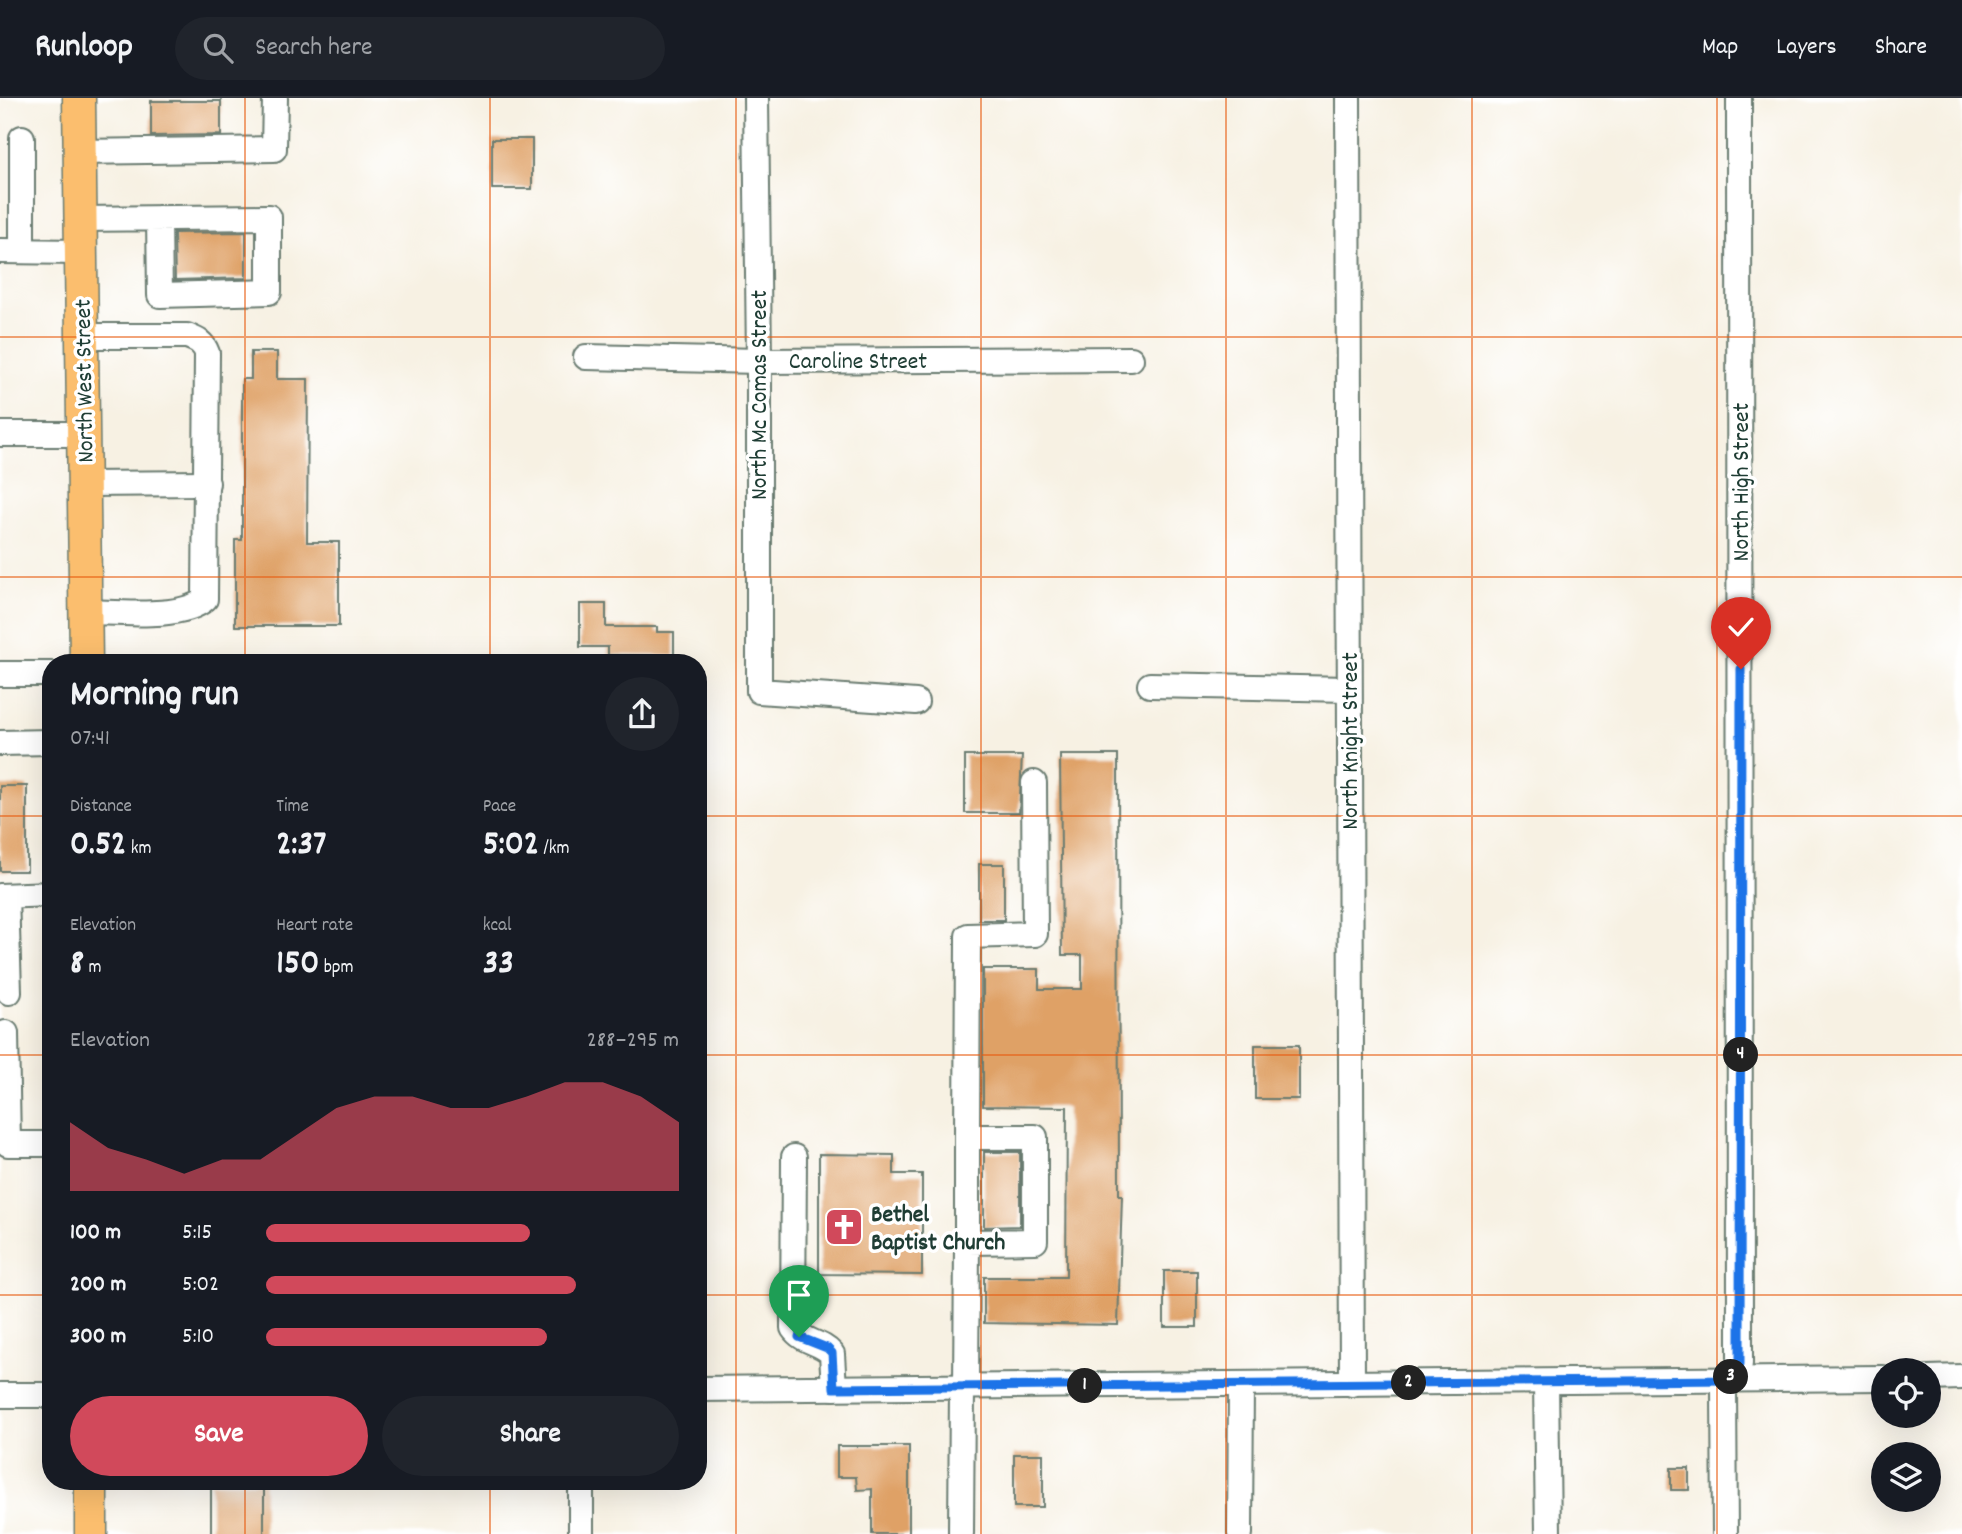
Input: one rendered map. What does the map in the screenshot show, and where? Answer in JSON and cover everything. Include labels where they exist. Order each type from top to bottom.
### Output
[{"type":"main road","name":"North West Street","points":[[79,98],[86,654]]},
{"type":"main road","points":[[91,1490],[91,1534]]},
{"type":"street","points":[[79,152],[274,149],[275,98]]},
{"type":"street","name":"North Mc Comas Street","points":[[757,98],[760,361],[759,691],[916,702]]},
{"type":"street","name":"North Knight Street","points":[[1348,98],[1352,1384]]},
{"type":"street","name":"North High Street","points":[[1725,1534],[1724,1389],[1740,1364],[1739,98]]},
{"type":"street","points":[[22,138],[11,251],[81,252]]},
{"type":"street","points":[[80,219],[159,218],[269,217],[269,292],[159,295],[159,218]]},
{"type":"street","points":[[82,336],[187,336],[204,345],[207,353],[205,599],[199,605],[175,611],[85,612]]},
{"type":"street","name":"Caroline Street","points":[[586,358],[760,361],[1131,359]]},
{"type":"street","points":[[0,434],[83,434]]},
{"type":"street","points":[[84,484],[207,483]]},
{"type":"street","points":[[0,674],[42,674]]},
{"type":"street","points":[[1150,685],[1349,689]]},
{"type":"street","points":[[0,743],[42,742]]},
{"type":"street","points":[[961,1534],[967,1242],[968,936],[1035,934],[1034,783]]},
{"type":"street","points":[[9,992],[3,896],[42,894]]},
{"type":"street","points":[[6,1032],[4,1144],[42,1144]]},
{"type":"street","points":[[967,1137],[1035,1137],[1035,1241],[967,1242]]},
{"type":"street","points":[[794,1157],[793,1328],[799,1337],[827,1348],[832,1353],[834,1388]]},
{"type":"street","points":[[1941,1378],[1962,1377]]},
{"type":"street","points":[[707,1389],[1871,1378]]},
{"type":"street","points":[[1546,1382],[1548,1534]]},
{"type":"street","points":[[1240,1534],[1241,1385]]},
{"type":"street","points":[[0,1395],[42,1395]]},
{"type":"street","points":[[581,1490],[581,1534]]},
{"type":"building","points":[[151,101],[221,101],[221,135],[151,136]]},
{"type":"building","points":[[492,139],[532,139],[532,189],[492,189]]},
{"type":"building","points":[[246,232],[246,278],[175,280],[174,233]]},
{"type":"building","points":[[251,352],[277,352],[277,379],[308,379],[307,542],[339,542],[339,626],[235,626],[235,540],[242,540],[242,379],[251,379]]},
{"type":"building","points":[[580,604],[606,604],[606,627],[657,627],[657,632],[674,632],[674,654],[608,654],[608,647],[580,647]]},
{"type":"building","points":[[1060,755],[1118,755],[1119,1195],[1122,1195],[1118,1325],[984,1323],[984,1277],[1066,1277],[1067,1107],[983,1106],[983,969],[1039,969],[1039,989],[1082,989],[1082,955],[1062,955]]},
{"type":"building","points":[[965,756],[1022,756],[1019,813],[965,813]]},
{"type":"building","points":[[0,786],[27,786],[27,871],[0,871]]},
{"type":"building","points":[[979,864],[1004,864],[1004,920],[979,920]]},
{"type":"building","points":[[1255,1045],[1299,1045],[1299,1099],[1255,1099]]},
{"type":"building","points":[[984,1152],[1020,1152],[1020,1226],[984,1227]]},
{"type":"building","points":[[819,1154],[894,1155],[894,1174],[922,1174],[922,1275],[819,1274]]},
{"type":"building","points":[[1164,1271],[1197,1271],[1197,1327],[1164,1327]]},
{"type":"building","points":[[837,1446],[909,1446],[909,1534],[872,1534],[872,1489],[857,1490],[856,1477],[837,1477]]},
{"type":"building","points":[[1014,1454],[1043,1454],[1043,1507],[1014,1507]]},
{"type":"building","points":[[1671,1468],[1689,1468],[1689,1490],[1671,1490]]},
{"type":"building","points":[[211,1490],[264,1490],[264,1534],[211,1534]]},
{"type":"place","name":"Bethel Baptist Church","points":[[844,1227]]},
{"type":"route","points":[[799,1337],[827,1348],[832,1353],[834,1388],[1730,1380],[1740,1364],[1741,669]]}]
